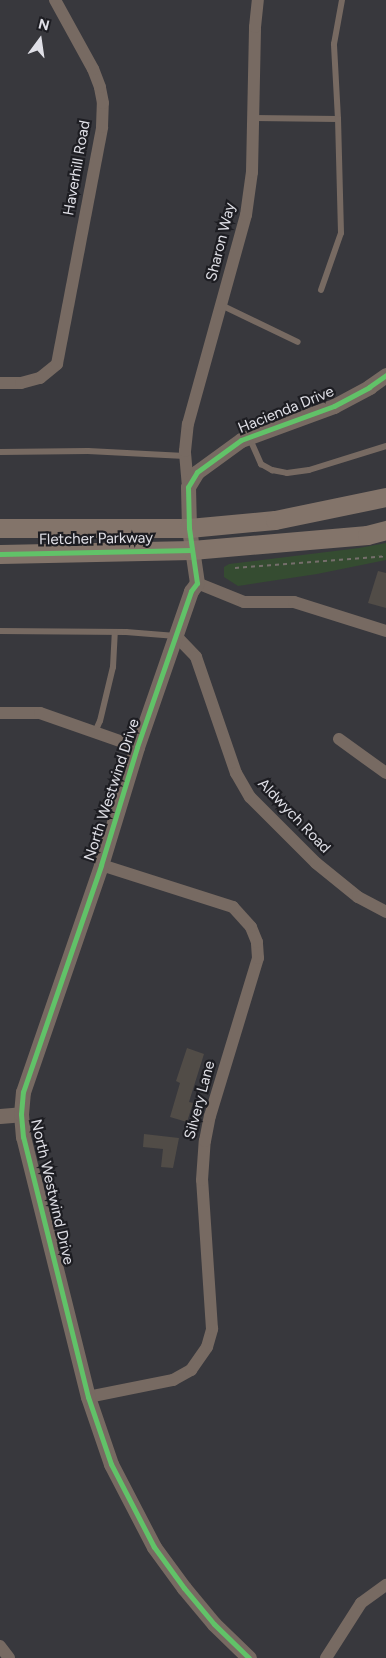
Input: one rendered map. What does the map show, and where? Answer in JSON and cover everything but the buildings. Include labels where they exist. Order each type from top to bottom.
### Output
[{"type":"main road","name":"Fletcher Parkway","points":[[0,528],[189,528],[275,520],[386,498]]},
{"type":"main road","name":"Fletcher Parkway","points":[[0,554],[192,550],[367,535],[386,530]]},
{"type":"street","name":"Haverhill Road","points":[[0,383],[21,383],[40,378],[57,364],[102,127],[103,102],[100,87],[93,69],[55,0]]},
{"type":"street","name":"Sharon Way","points":[[188,487],[185,456],[188,424],[246,215],[252,172],[255,27],[258,0]]},
{"type":"street","name":"Hacienda Drive","points":[[188,487],[196,472],[241,440],[334,406],[369,387],[386,375]]},
{"type":"street","points":[[188,487],[189,528],[197,583],[244,602],[294,602],[386,631]]},
{"type":"street","name":"North Westwind Drive","points":[[197,583],[191,591],[137,747],[101,865],[23,1092],[21,1114],[23,1137],[88,1397],[111,1464],[154,1546],[184,1588],[214,1624],[249,1658]]},
{"type":"street","name":"Aldwych Road","points":[[176,636],[196,657],[236,773],[250,797],[316,863],[358,897],[386,912]]},
{"type":"street","points":[[0,713],[40,713],[137,747]]},
{"type":"street","points":[[339,740],[386,773]]},
{"type":"street","name":"Silvery Lane","points":[[88,1397],[173,1380],[191,1370],[207,1347],[212,1330],[202,1180],[205,1141],[210,1116],[258,958],[257,942],[252,927],[233,908],[101,865]]},
{"type":"street","points":[[0,1116],[21,1114]]},
{"type":"street","points":[[326,1658],[360,1604],[386,1585]]},
{"type":"street","points":[[0,1646],[9,1658]]},
{"type":"lane","points":[[321,290],[342,233],[334,44],[342,0]]},
{"type":"lane","points":[[253,118],[338,119]]},
{"type":"lane","points":[[221,305],[298,342]]},
{"type":"lane","points":[[249,437],[261,464],[272,470],[287,473],[309,470],[386,446]]},
{"type":"lane","points":[[0,452],[88,451],[185,456]]},
{"type":"lane","points":[[0,631],[115,632],[176,636]]},
{"type":"lane","points":[[95,732],[100,721],[113,667],[115,632]]},
{"type":"path","points":[[235,568],[386,556]]},
{"type":"green space","points":[[386,543],[386,560],[317,574],[238,586],[224,577],[224,567],[229,564]]},
{"type":"cycle path","points":[[249,1658],[214,1624],[184,1588],[154,1547],[111,1464],[88,1397],[23,1137],[21,1114],[23,1092],[101,865],[137,747],[191,591],[197,583],[189,528],[188,487],[197,472],[241,440],[334,406],[369,387],[386,375]]},
{"type":"cycle path","points":[[0,554],[192,550]]}]
